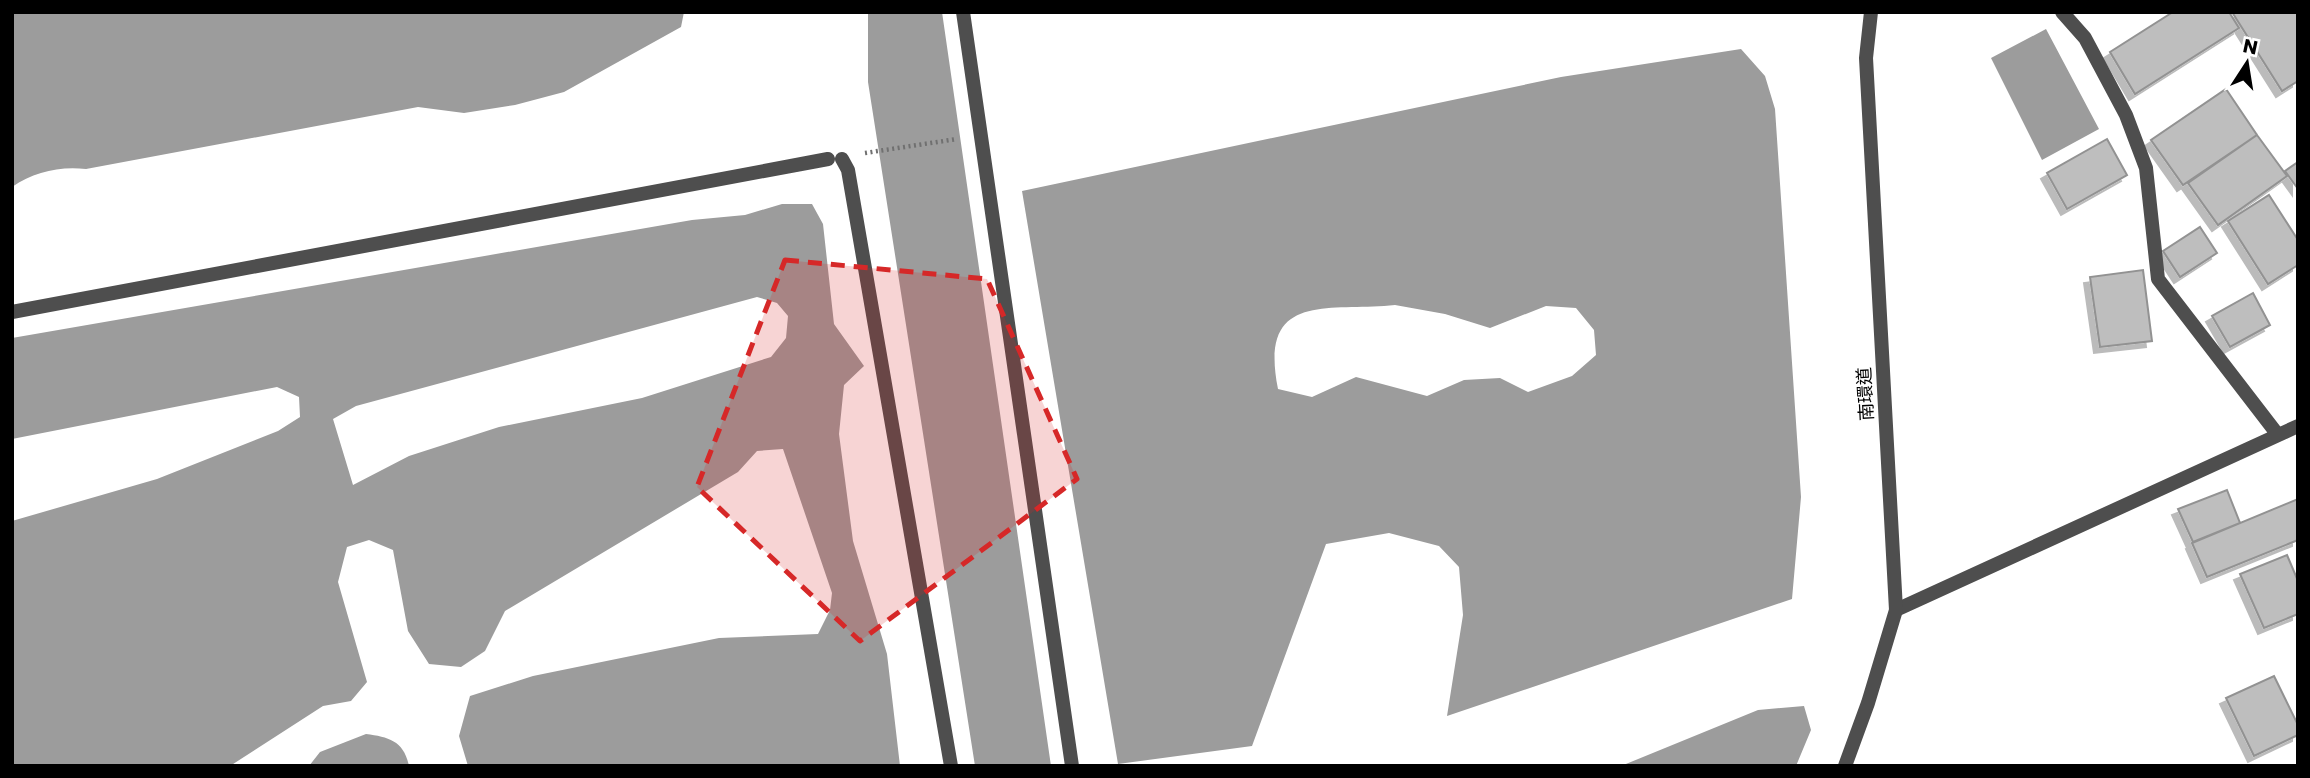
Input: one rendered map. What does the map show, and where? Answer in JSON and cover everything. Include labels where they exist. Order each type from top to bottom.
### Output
[{"type":"street","points":[[963,12],[976,136],[1072,766]]},
{"type":"street","name":"南環道","points":[[1845,766],[1868,703],[1896,610],[1866,58],[1871,12]]},
{"type":"street","points":[[2062,12],[2085,38],[2103,71],[2126,115],[2146,168],[2158,279],[2278,435]]},
{"type":"street","points":[[12,312],[835,159],[848,170],[951,766]]},
{"type":"street","points":[[1896,610],[2298,426]]},
{"type":"path","points":[[858,154],[976,136]]},
{"type":"highlighted area","points":[[785,260],[987,279],[1077,479],[860,641],[697,487]]},
{"type":"shaded area","points":[[12,12],[684,12],[681,27],[564,92],[515,105],[464,113],[418,107],[86,169],[47,171],[12,187]]},
{"type":"shaded area","points":[[868,12],[942,12],[1051,766],[975,766],[868,82]]},
{"type":"shaded area","points":[[2046,29],[2099,129],[2042,160],[1991,58]]},
{"type":"shaded area","points":[[1741,49],[1765,76],[1775,109],[1801,497],[1792,599],[1447,716],[1463,615],[1459,567],[1439,546],[1389,533],[1326,544],[1252,746],[1118,764],[1022,191],[1561,77]],"holes":[[[1395,305],[1445,314],[1490,328],[1546,306],[1576,308],[1594,330],[1596,355],[1572,376],[1528,392],[1500,378],[1464,380],[1427,396],[1356,377],[1312,397],[1278,389],[1275,357],[1279,335],[1289,321],[1304,312]]]},
{"type":"shaded area","points":[[782,204],[812,204],[823,224],[834,324],[864,366],[844,385],[839,434],[853,541],[887,654],[900,766],[468,766],[459,736],[470,696],[533,676],[719,638],[818,634],[830,610],[832,593],[783,449],[757,451],[738,472],[505,611],[485,651],[461,667],[429,664],[408,631],[393,550],[369,540],[347,547],[338,582],[367,682],[351,701],[323,706],[230,766],[12,766],[12,521],[157,479],[278,431],[300,417],[299,397],[277,387],[12,439],[12,338],[692,220],[745,215]],"holes":[[[757,297],[777,303],[788,316],[786,338],[771,357],[642,398],[499,427],[409,456],[353,485],[333,419],[356,406]]]},
{"type":"shaded area","points":[[1804,706],[1811,730],[1796,766],[1621,766],[1758,710]]},
{"type":"shaded area","points":[[366,734],[394,742],[403,751],[409,766],[309,766],[320,752]]},
{"type":"building","points":[[2173,12],[2229,12],[2239,28],[2135,94],[2110,52]]},
{"type":"building","points":[[2232,12],[2298,12],[2298,81],[2282,91]]},
{"type":"building","points":[[2226,89],[2257,135],[2183,185],[2151,140]]},
{"type":"building","points":[[2257,135],[2287,176],[2218,225],[2188,183]]},
{"type":"building","points":[[2107,139],[2127,175],[2067,209],[2047,173]]},
{"type":"building","points":[[2298,162],[2298,189],[2285,171]]},
{"type":"building","points":[[2269,195],[2298,240],[2298,265],[2268,284],[2228,221]]},
{"type":"building","points":[[2200,227],[2217,253],[2180,277],[2163,251]]},
{"type":"building","points":[[2143,270],[2152,341],[2100,347],[2090,277]]},
{"type":"building","points":[[2253,293],[2270,325],[2230,347],[2212,316]]},
{"type":"building","points":[[2227,490],[2240,523],[2193,542],[2178,509]]},
{"type":"building","points":[[2298,499],[2298,540],[2207,577],[2192,543]]},
{"type":"building","points":[[2287,555],[2298,581],[2298,614],[2264,628],[2240,574]]},
{"type":"building","points":[[2274,676],[2298,725],[2298,735],[2254,756],[2226,698]]}]
